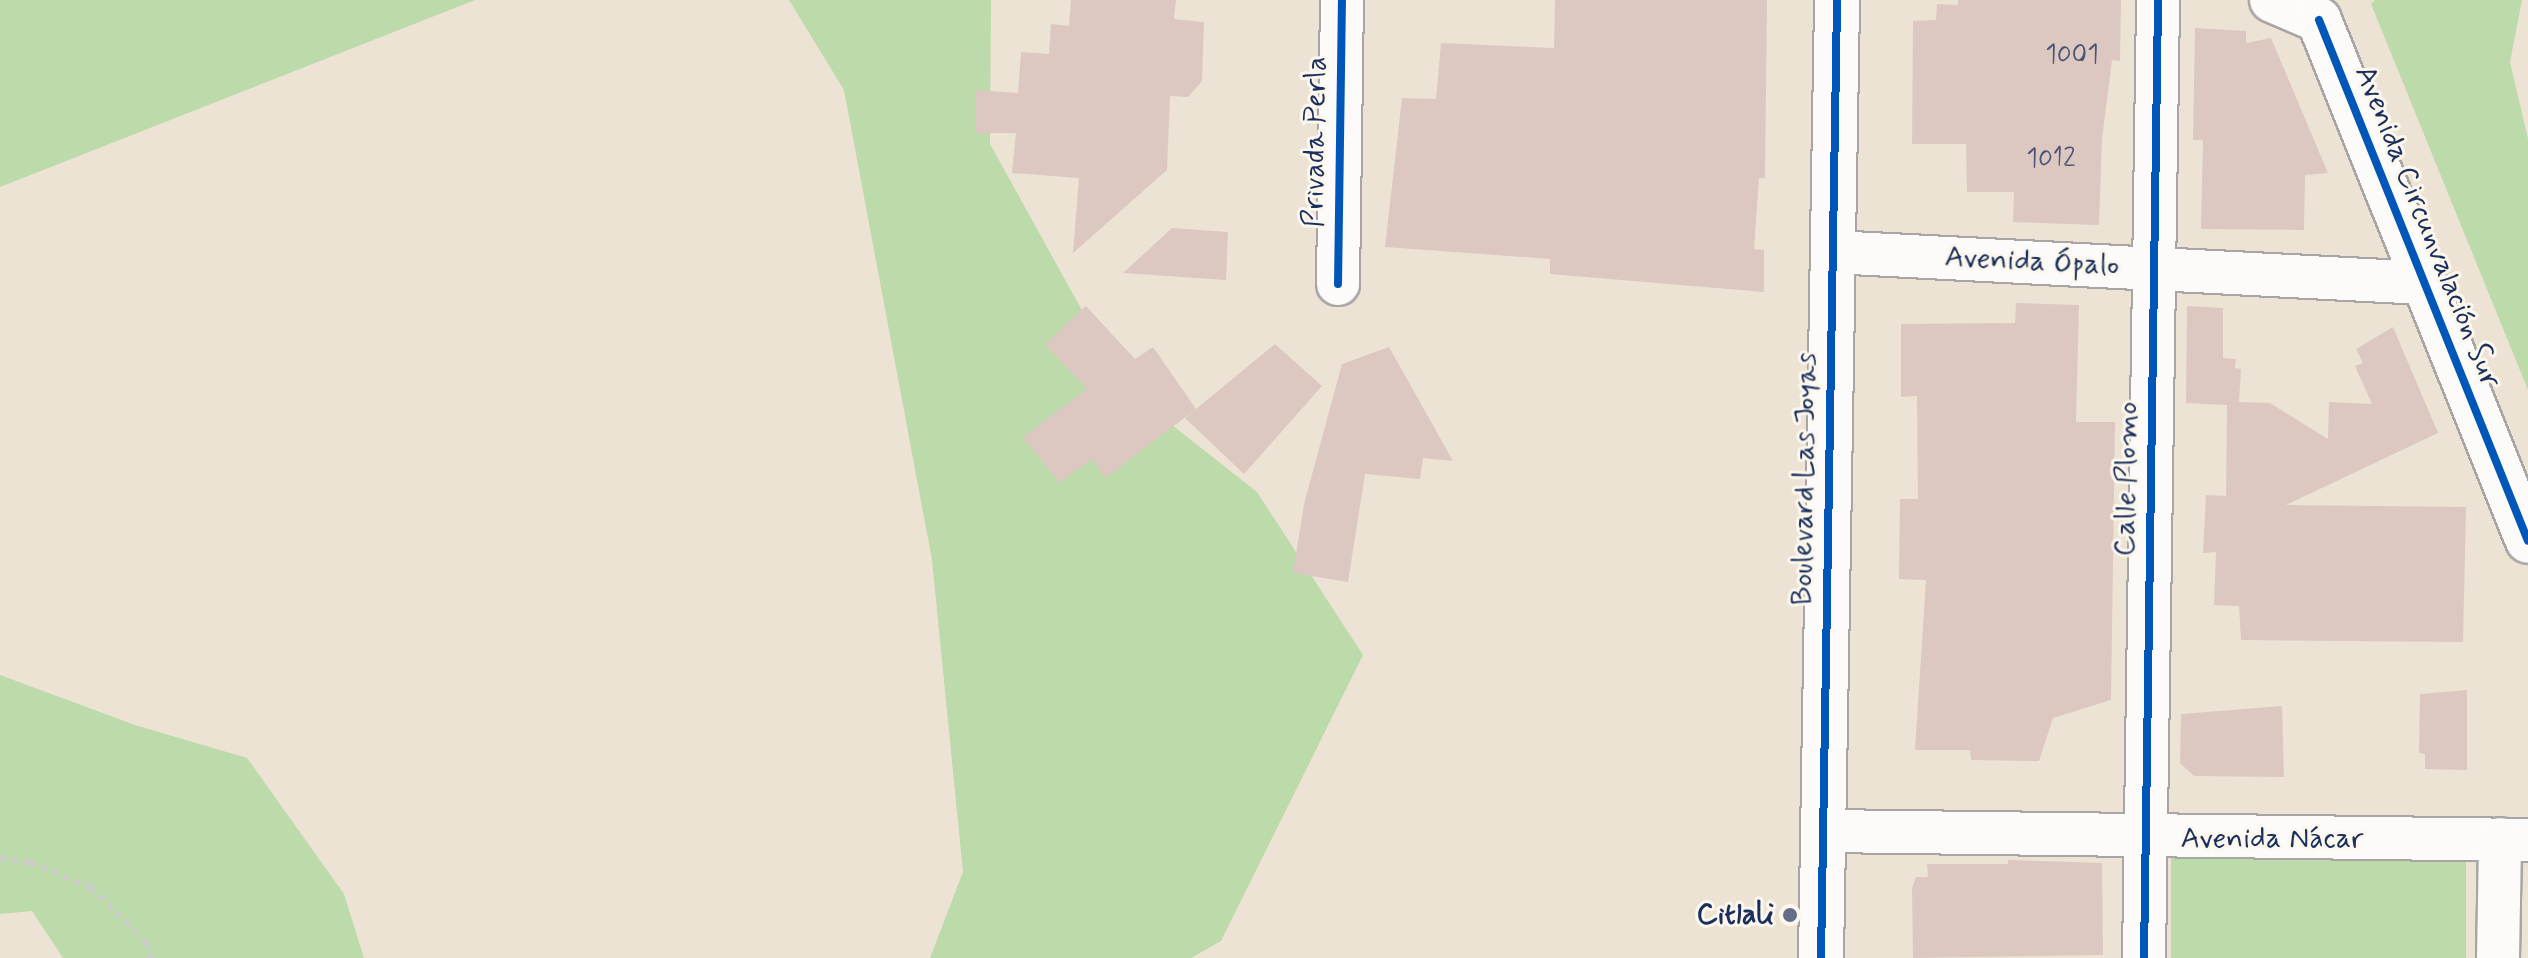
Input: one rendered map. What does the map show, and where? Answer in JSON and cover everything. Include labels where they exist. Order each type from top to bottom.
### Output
[{"type":"street","name":"Privada Perla","points":[[1338,284],[1342,0]]},
{"type":"street","name":"Boulevard Las Joyas","points":[[1821,958],[1837,0]]},
{"type":"street","name":"Calle Plomo","points":[[2144,958],[2158,0]]},
{"type":"street","points":[[2272,0],[2328,10]]},
{"type":"street","name":"Avenida Circunvalación Sur","points":[[2328,10],[2423,283],[2528,541]]},
{"type":"street","name":"Avenida Ópalo","points":[[1833,252],[2423,283]]},
{"type":"street","name":"Avenida Nácar","points":[[1823,831],[2146,839],[2514,840]]},
{"type":"street","points":[[2498,958],[2514,840]]},
{"type":"path","points":[[0,858],[30,862],[91,887],[147,942],[151,958]]},
{"type":"green space","points":[[0,0],[475,0],[0,187]]},
{"type":"green space","points":[[789,0],[991,0],[990,144],[1125,388],[1257,492],[1363,655],[1221,941],[1191,958],[930,958],[963,872],[932,560],[844,90]]},
{"type":"green space","points":[[2375,0],[2522,0],[2510,62],[2528,139],[2528,390],[2371,4]]},
{"type":"green space","points":[[0,675],[135,725],[247,758],[344,894],[364,958],[63,958],[32,911],[0,914]]},
{"type":"green space","points":[[2171,857],[2466,857],[2466,958],[2171,958]]},
{"type":"building","points":[[1071,0],[1176,0],[1174,19],[1204,22],[1202,81],[1188,97],[1170,96],[1167,170],[1073,253],[1079,178],[1012,173],[1016,133],[975,133],[975,90],[1018,93],[1021,52],[1049,54],[1051,24],[1069,26]]},
{"type":"building","points":[[1555,0],[1767,0],[1765,178],[1759,178],[1754,249],[1764,250],[1764,292],[1550,274],[1550,259],[1385,247],[1402,98],[1436,99],[1441,43],[1554,48]]},
{"type":"building","points":[[1958,0],[2121,0],[2120,61],[2112,60],[2102,139],[2099,225],[2013,222],[2014,192],[1967,192],[1966,144],[1912,144],[1913,21],[1936,20],[1937,4],[1958,5]]},
{"type":"building","points":[[2195,28],[2246,31],[2246,43],[2271,38],[2328,173],[2305,175],[2304,230],[2201,229],[2203,140],[2193,140]]},
{"type":"building","points":[[1172,228],[1228,232],[1226,280],[1123,273]]},
{"type":"building","points":[[2016,303],[2079,305],[2076,422],[2115,422],[2111,700],[2053,718],[2039,761],[1971,760],[1970,750],[1915,750],[1926,580],[1899,579],[1900,499],[1918,499],[1917,396],[1901,397],[1901,324],[2015,323]]},
{"type":"building","points":[[1086,306],[1135,359],[1153,347],[1196,409],[1105,478],[1092,459],[1059,483],[1023,437],[1087,389],[1045,344]]},
{"type":"building","points":[[2187,306],[2223,308],[2223,358],[2236,359],[2235,368],[2241,369],[2239,402],[2270,403],[2328,439],[2329,402],[2372,404],[2355,366],[2363,363],[2356,349],[2393,327],[2438,433],[2286,505],[2466,507],[2463,642],[2241,640],[2239,606],[2214,605],[2216,552],[2203,553],[2206,495],[2226,496],[2227,405],[2186,403]]},
{"type":"building","points":[[1275,344],[1322,386],[1244,474],[1185,418]]},
{"type":"building","points":[[1389,347],[1453,461],[1423,458],[1420,479],[1365,474],[1348,582],[1293,573],[1304,504],[1342,364]]},
{"type":"building","points":[[2467,690],[2467,770],[2425,769],[2425,754],[2419,753],[2420,694]]},
{"type":"building","points":[[2282,706],[2284,777],[2194,776],[2180,763],[2181,714]]},
{"type":"building","points":[[2008,860],[2102,863],[2103,955],[1913,958],[1912,888],[1916,877],[1928,877],[1927,864],[2008,864]]},
{"type":"cycle path","points":[[1338,284],[1342,0]]},
{"type":"cycle path","points":[[1821,958],[1837,0]]},
{"type":"cycle path","points":[[2144,958],[2158,0]]},
{"type":"cycle path","points":[[2319,20],[2528,541]]},
{"type":"place","name":"Citlali","points":[[1790,915]]}]
